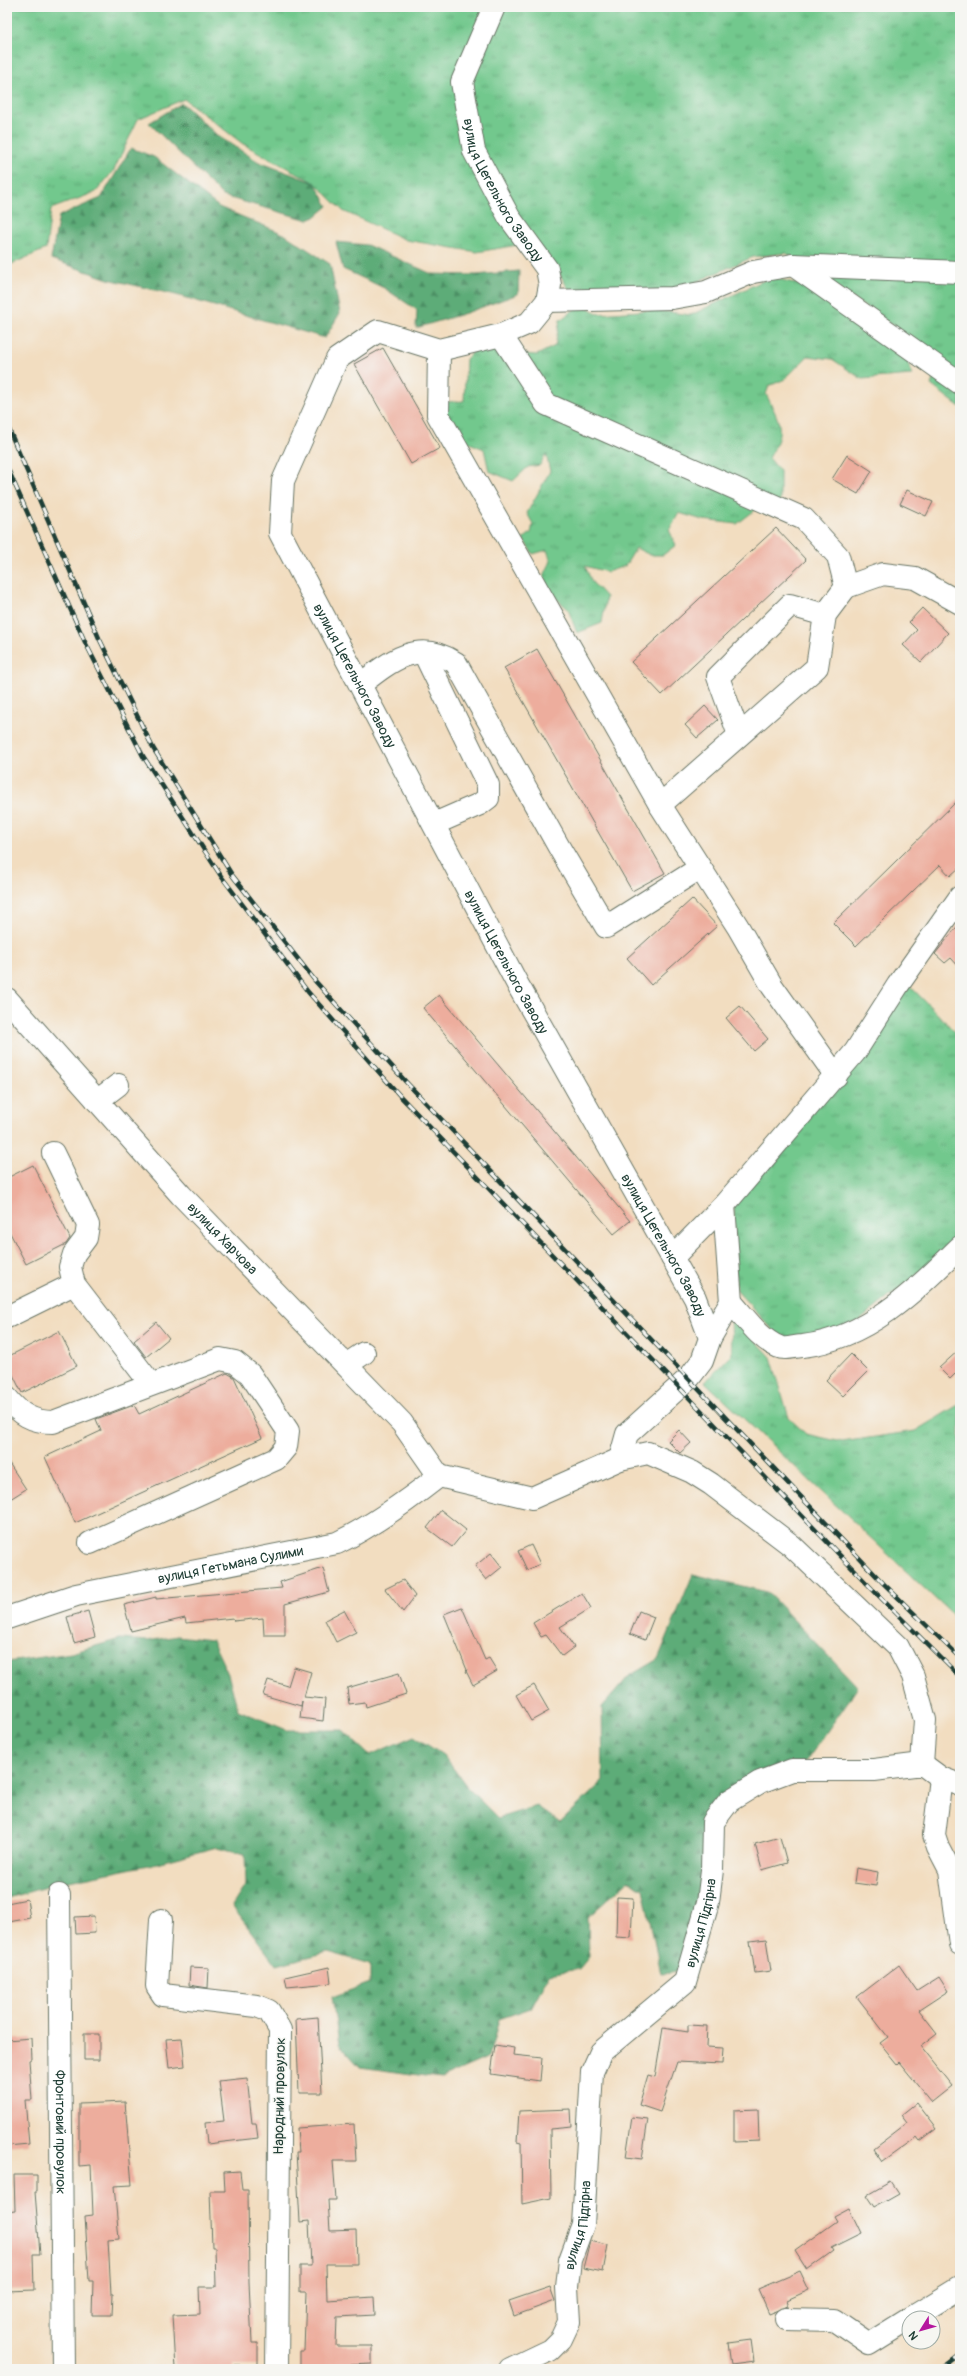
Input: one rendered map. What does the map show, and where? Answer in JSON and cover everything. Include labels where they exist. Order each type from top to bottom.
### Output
[{"type":"street","name":"вулиця Цегельного Заводу","points":[[494,7],[462,82],[474,152],[509,218],[547,269],[550,285],[547,301]]},
{"type":"street","points":[[793,265],[960,383]]},
{"type":"street","points":[[836,1076],[772,986],[660,805],[438,415],[439,350],[501,335],[529,323],[547,301],[672,298],[706,292],[753,272],[793,265],[960,272]]},
{"type":"street","name":"вулиця Цегельного Заводу","points":[[439,350],[378,331],[337,359],[283,481],[280,533],[361,684],[519,987],[695,1298],[710,1338]]},
{"type":"street","points":[[501,335],[546,404],[804,519],[838,556],[846,587]]},
{"type":"street","points":[[660,805],[817,667],[825,615],[846,587],[883,574],[915,578],[960,603]]},
{"type":"street","points":[[739,735],[718,677],[790,605],[825,615]]},
{"type":"street","points":[[361,684],[390,662],[404,655],[424,653],[443,654],[456,663],[560,849],[606,927],[700,868]]},
{"type":"street","points":[[424,653],[488,785],[488,798],[484,801],[434,824]]},
{"type":"street","points":[[672,1258],[724,1205],[836,1076],[855,1052],[898,985],[960,897]]},
{"type":"street","name":"вулиця Харчова","points":[[7,999],[181,1195],[402,1423],[438,1476]]},
{"type":"street","points":[[97,1101],[118,1085]]},
{"type":"street","points":[[53,1153],[88,1224],[86,1238],[74,1254],[70,1267],[74,1284],[151,1384]]},
{"type":"street","points":[[620,1459],[627,1434],[689,1378],[702,1361],[710,1338],[731,1302],[724,1205]]},
{"type":"street","points":[[731,1302],[763,1338],[780,1348],[820,1344],[863,1328],[904,1300],[960,1248]]},
{"type":"street","points":[[7,1317],[74,1284]]},
{"type":"street","points":[[346,1365],[364,1353]]},
{"type":"street","points":[[7,1398],[17,1410],[27,1417],[39,1422],[54,1422],[220,1359],[235,1362],[250,1374],[288,1431],[286,1447],[276,1459],[90,1543]]},
{"type":"street","points":[[438,1476],[532,1498],[620,1459],[648,1453],[678,1465],[711,1484],[792,1545],[898,1647],[914,1676],[925,1720],[922,1764],[951,1781],[934,1835],[938,1847],[950,1870],[960,1944]]},
{"type":"street","name":"вулиця Гетьмана Сулими","points":[[7,1618],[76,1595],[337,1543],[367,1527],[415,1495],[438,1476]]},
{"type":"street","name":"вулиця Підгірна","points":[[510,2369],[550,2350],[561,2339],[569,2322],[567,2286],[570,2260],[583,2225],[592,2072],[601,2052],[685,1982],[708,1902],[712,1870],[713,1822],[729,1801],[760,1782],[792,1770],[874,1770],[922,1764]]},
{"type":"street","name":"Фронтовий провулок","points":[[59,1895],[62,2369]]},
{"type":"street","name":"Народний провулок","points":[[161,1920],[157,1986],[163,1995],[257,2006],[269,2012],[280,2030],[277,2369]]},
{"type":"street","points":[[923,2310],[960,2288]]},
{"type":"street","points":[[786,2319],[834,2320],[868,2344],[901,2324]]},
{"type":"green space","points":[[7,7],[960,7],[960,407],[931,385],[940,358],[786,253],[753,257],[675,291],[572,295],[555,266],[535,242],[477,252],[406,240],[343,211],[315,183],[243,144],[184,99],[138,119],[114,170],[96,192],[51,209],[46,249],[7,266]]},
{"type":"green space","points":[[182,103],[218,136],[259,162],[315,183],[328,206],[315,217],[308,220],[223,196],[149,123]]},
{"type":"green space","points":[[131,148],[154,157],[219,207],[284,234],[330,264],[340,313],[325,338],[176,295],[108,279],[51,259],[59,216],[101,198]]},
{"type":"green space","points":[[336,242],[367,245],[432,274],[476,275],[519,271],[518,294],[466,313],[416,328],[417,310],[384,288],[343,269]]},
{"type":"green space","points":[[771,277],[809,287],[908,362],[912,375],[862,379],[832,359],[808,356],[785,379],[769,386],[766,394],[778,419],[779,433],[778,440],[769,458],[780,471],[780,508],[759,507],[737,524],[703,520],[679,513],[669,530],[676,545],[663,555],[650,555],[636,548],[625,566],[607,572],[585,566],[592,582],[606,597],[602,623],[577,633],[568,609],[548,591],[544,576],[551,561],[547,550],[533,554],[523,539],[531,533],[533,524],[527,513],[550,471],[546,454],[540,465],[528,467],[513,481],[489,471],[484,449],[460,439],[445,416],[446,402],[464,401],[466,359],[478,346],[497,345],[511,353],[537,355],[555,346],[560,320],[582,304],[598,314],[654,310],[691,315]]},
{"type":"green space","points":[[910,986],[960,1037],[960,1240],[859,1321],[820,1336],[783,1341],[736,1290],[734,1206]]},
{"type":"green space","points":[[731,1314],[771,1357],[789,1418],[806,1434],[842,1442],[915,1431],[960,1404],[960,1622],[705,1382],[732,1354]]},
{"type":"green space","points":[[693,1574],[767,1592],[858,1687],[805,1763],[725,1797],[680,1971],[661,1973],[643,1889],[628,1881],[588,1917],[589,1957],[579,1969],[549,1974],[531,2008],[499,2019],[489,2057],[441,2078],[360,2067],[339,2044],[332,1997],[370,1983],[370,1964],[328,1952],[276,1965],[232,1906],[246,1884],[245,1854],[217,1847],[153,1864],[64,1882],[7,1898],[7,1662],[71,1653],[120,1639],[147,1641],[177,1636],[212,1640],[228,1674],[238,1710],[287,1730],[343,1730],[370,1755],[414,1736],[443,1755],[469,1789],[498,1818],[537,1806],[560,1823],[603,1781],[602,1707],[629,1676],[658,1659]]},
{"type":"building","points":[[383,348],[440,448],[411,464],[354,364]]},
{"type":"building","points":[[847,455],[872,471],[858,494],[832,479]]},
{"type":"building","points":[[907,490],[933,502],[926,516],[900,504]]},
{"type":"building","points":[[776,528],[806,560],[662,695],[631,662]]},
{"type":"building","points":[[922,608],[948,633],[921,662],[903,645],[917,630],[909,622]]},
{"type":"building","points":[[537,649],[665,873],[632,891],[504,668]]},
{"type":"building","points":[[705,706],[718,720],[697,738],[685,725]]},
{"type":"building","points":[[960,798],[960,867],[950,876],[940,865],[856,946],[833,923]]},
{"type":"building","points":[[692,899],[717,926],[651,985],[627,958]]},
{"type":"building","points":[[960,923],[960,968],[951,958],[945,963],[935,954]]},
{"type":"building","points":[[439,995],[630,1221],[614,1234],[423,1008]]},
{"type":"building","points":[[740,1006],[768,1039],[754,1051],[726,1018]]},
{"type":"building","points":[[33,1165],[70,1238],[66,1244],[26,1264],[7,1227],[7,1178]]},
{"type":"building","points":[[156,1322],[169,1338],[146,1357],[134,1341]]},
{"type":"building","points":[[59,1331],[77,1366],[22,1393],[7,1363],[7,1357]]},
{"type":"building","points":[[960,1349],[960,1369],[950,1379],[939,1368]]},
{"type":"building","points":[[851,1354],[868,1371],[843,1396],[826,1380]]},
{"type":"building","points":[[227,1373],[234,1377],[262,1438],[75,1523],[45,1457],[101,1431],[96,1419],[134,1405],[139,1414]]},
{"type":"building","points":[[679,1430],[691,1443],[680,1453],[668,1441]]},
{"type":"building","points":[[7,1460],[26,1489],[7,1501]]},
{"type":"building","points":[[441,1510],[466,1530],[452,1547],[427,1528]]},
{"type":"building","points":[[531,1545],[540,1564],[527,1570],[518,1551]]},
{"type":"building","points":[[491,1553],[502,1567],[486,1580],[475,1566]]},
{"type":"building","points":[[323,1568],[329,1592],[285,1604],[285,1635],[264,1635],[263,1618],[234,1621],[233,1618],[186,1623],[185,1618],[131,1631],[124,1605],[156,1597],[156,1599],[282,1588],[280,1582]]},
{"type":"building","points":[[403,1580],[415,1596],[403,1612],[385,1589]]},
{"type":"building","points":[[582,1593],[591,1608],[560,1627],[574,1647],[562,1656],[546,1635],[541,1637],[533,1623]]},
{"type":"building","points":[[462,1607],[485,1660],[489,1658],[497,1671],[473,1685],[444,1614]]},
{"type":"building","points":[[344,1610],[356,1632],[336,1642],[325,1620]]},
{"type":"building","points":[[88,1611],[95,1637],[74,1643],[67,1617]]},
{"type":"building","points":[[639,1611],[654,1617],[645,1640],[630,1634]]},
{"type":"building","points":[[294,1667],[311,1672],[304,1697],[325,1699],[323,1721],[300,1718],[302,1701],[301,1706],[263,1695],[268,1680],[288,1686]]},
{"type":"building","points":[[399,1673],[406,1694],[366,1707],[365,1702],[349,1704],[347,1688]]},
{"type":"building","points":[[534,1685],[549,1711],[531,1721],[516,1695]]},
{"type":"building","points":[[780,1837],[787,1863],[762,1870],[755,1844]]},
{"type":"building","points":[[856,1868],[878,1872],[876,1886],[854,1883]]},
{"type":"building","points":[[617,1897],[633,1898],[631,1938],[616,1937]]},
{"type":"building","points":[[27,1899],[30,1918],[9,1922],[7,1903]]},
{"type":"building","points":[[94,1916],[95,1933],[76,1934],[75,1917]]},
{"type":"building","points":[[766,1939],[771,1971],[755,1973],[750,1941]]},
{"type":"building","points":[[899,1965],[917,1991],[939,1977],[948,1991],[919,2010],[937,2033],[920,2046],[952,2086],[932,2102],[899,2062],[897,2064],[880,2043],[888,2037],[857,1997]]},
{"type":"building","points":[[190,1967],[209,1968],[208,1988],[189,1985]]},
{"type":"building","points":[[329,1967],[331,1983],[287,1987],[285,1977]]},
{"type":"building","points":[[318,2017],[322,2093],[299,2093],[296,2019]]},
{"type":"building","points":[[688,2025],[707,2026],[706,2047],[723,2048],[722,2064],[677,2062],[660,2112],[639,2105],[648,2075],[655,2077],[663,2028],[688,2032]]},
{"type":"building","points":[[84,2034],[99,2034],[99,2060],[84,2060]]},
{"type":"building","points":[[31,2038],[32,2059],[29,2060],[32,2100],[25,2100],[29,2144],[7,2146],[7,2040]]},
{"type":"building","points":[[182,2038],[185,2066],[169,2068],[166,2039]]},
{"type":"building","points":[[495,2045],[514,2048],[513,2055],[542,2058],[540,2081],[491,2074]]},
{"type":"building","points":[[247,2078],[252,2123],[256,2123],[258,2138],[207,2144],[205,2123],[224,2121],[219,2081]]},
{"type":"building","points":[[125,2102],[132,2185],[114,2186],[119,2239],[108,2240],[111,2294],[113,2294],[112,2315],[92,2315],[93,2281],[89,2281],[85,2216],[93,2215],[91,2165],[79,2166],[79,2104]]},
{"type":"building","points":[[916,2103],[936,2129],[920,2141],[917,2137],[882,2162],[873,2149],[907,2123],[901,2115]]},
{"type":"building","points":[[571,2109],[572,2127],[550,2129],[551,2198],[522,2204],[521,2143],[517,2142],[519,2111]]},
{"type":"building","points":[[758,2109],[759,2141],[734,2142],[734,2110]]},
{"type":"building","points":[[632,2117],[648,2119],[642,2159],[626,2157]]},
{"type":"building","points":[[354,2124],[356,2161],[333,2161],[336,2200],[328,2200],[330,2231],[356,2230],[357,2264],[326,2264],[327,2300],[374,2297],[375,2315],[337,2317],[336,2346],[372,2346],[372,2363],[350,2364],[350,2369],[300,2369],[300,2351],[304,2351],[306,2292],[300,2292],[300,2266],[311,2266],[309,2221],[300,2222],[296,2152],[299,2152],[297,2128]]},
{"type":"building","points":[[240,2171],[242,2190],[248,2190],[249,2283],[252,2343],[258,2343],[258,2365],[234,2365],[234,2369],[175,2369],[172,2315],[200,2314],[199,2287],[216,2287],[215,2247],[212,2247],[210,2191],[225,2191],[224,2172]]},
{"type":"building","points":[[14,2175],[37,2175],[37,2192],[35,2192],[40,2254],[33,2254],[34,2290],[7,2291],[7,2212],[15,2211]]},
{"type":"building","points":[[890,2182],[898,2194],[875,2207],[867,2195]]},
{"type":"building","points":[[849,2208],[861,2233],[831,2248],[833,2251],[807,2270],[795,2251],[837,2221],[834,2216]]},
{"type":"building","points":[[590,2241],[608,2245],[603,2272],[583,2268]]},
{"type":"building","points":[[800,2271],[809,2290],[787,2300],[789,2306],[769,2314],[758,2289]]},
{"type":"building","points":[[550,2287],[555,2301],[514,2316],[509,2301]]},
{"type":"building","points":[[751,2340],[754,2362],[731,2365],[728,2343]]},
{"type":"railway","points":[[7,425],[99,638],[153,748],[232,875],[316,982],[406,1082],[884,1584],[960,1658]]},
{"type":"railway","points":[[7,467],[85,642],[143,756],[221,876],[308,992],[401,1097],[876,1593],[960,1677]]},
{"type":"railway","points":[[940,2369],[960,2354]]},
{"type":"railway","points":[[955,2369],[960,2365]]}]
